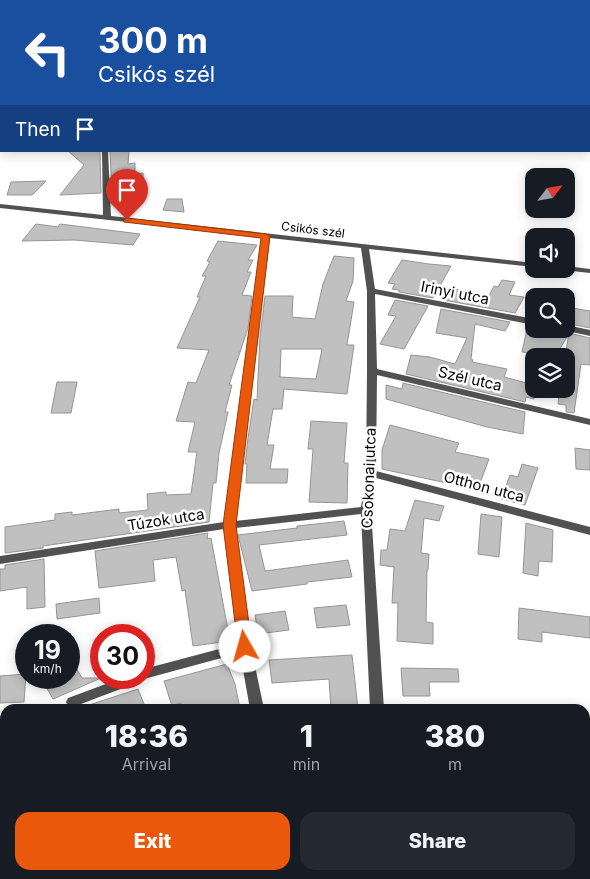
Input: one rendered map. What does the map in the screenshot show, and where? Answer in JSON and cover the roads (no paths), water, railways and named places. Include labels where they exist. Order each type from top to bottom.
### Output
[{"type":"street","points":[[105,152],[107,218]]},
{"type":"street","name":"Csikós szél","points":[[0,206],[365,248],[525,264]]},
{"type":"street","points":[[256,704],[245,647],[229,525],[266,236]]},
{"type":"street","name":"Csokonai utca","points":[[365,248],[371,290],[372,371],[371,473],[366,510],[377,704]]},
{"type":"street","points":[[575,269],[590,271]]},
{"type":"street","name":"Irinyi utca","points":[[371,290],[525,320]]},
{"type":"street","points":[[575,330],[590,333]]},
{"type":"street","name":"Szél utca","points":[[372,371],[590,422]]},
{"type":"street","name":"Otthon utca","points":[[371,473],[590,531]]},
{"type":"street","name":"Túzok utca","points":[[0,560],[229,525],[366,510]]},
{"type":"street","points":[[155,671],[245,647]]},
{"type":"street","points":[[73,702],[106,689]]}]
